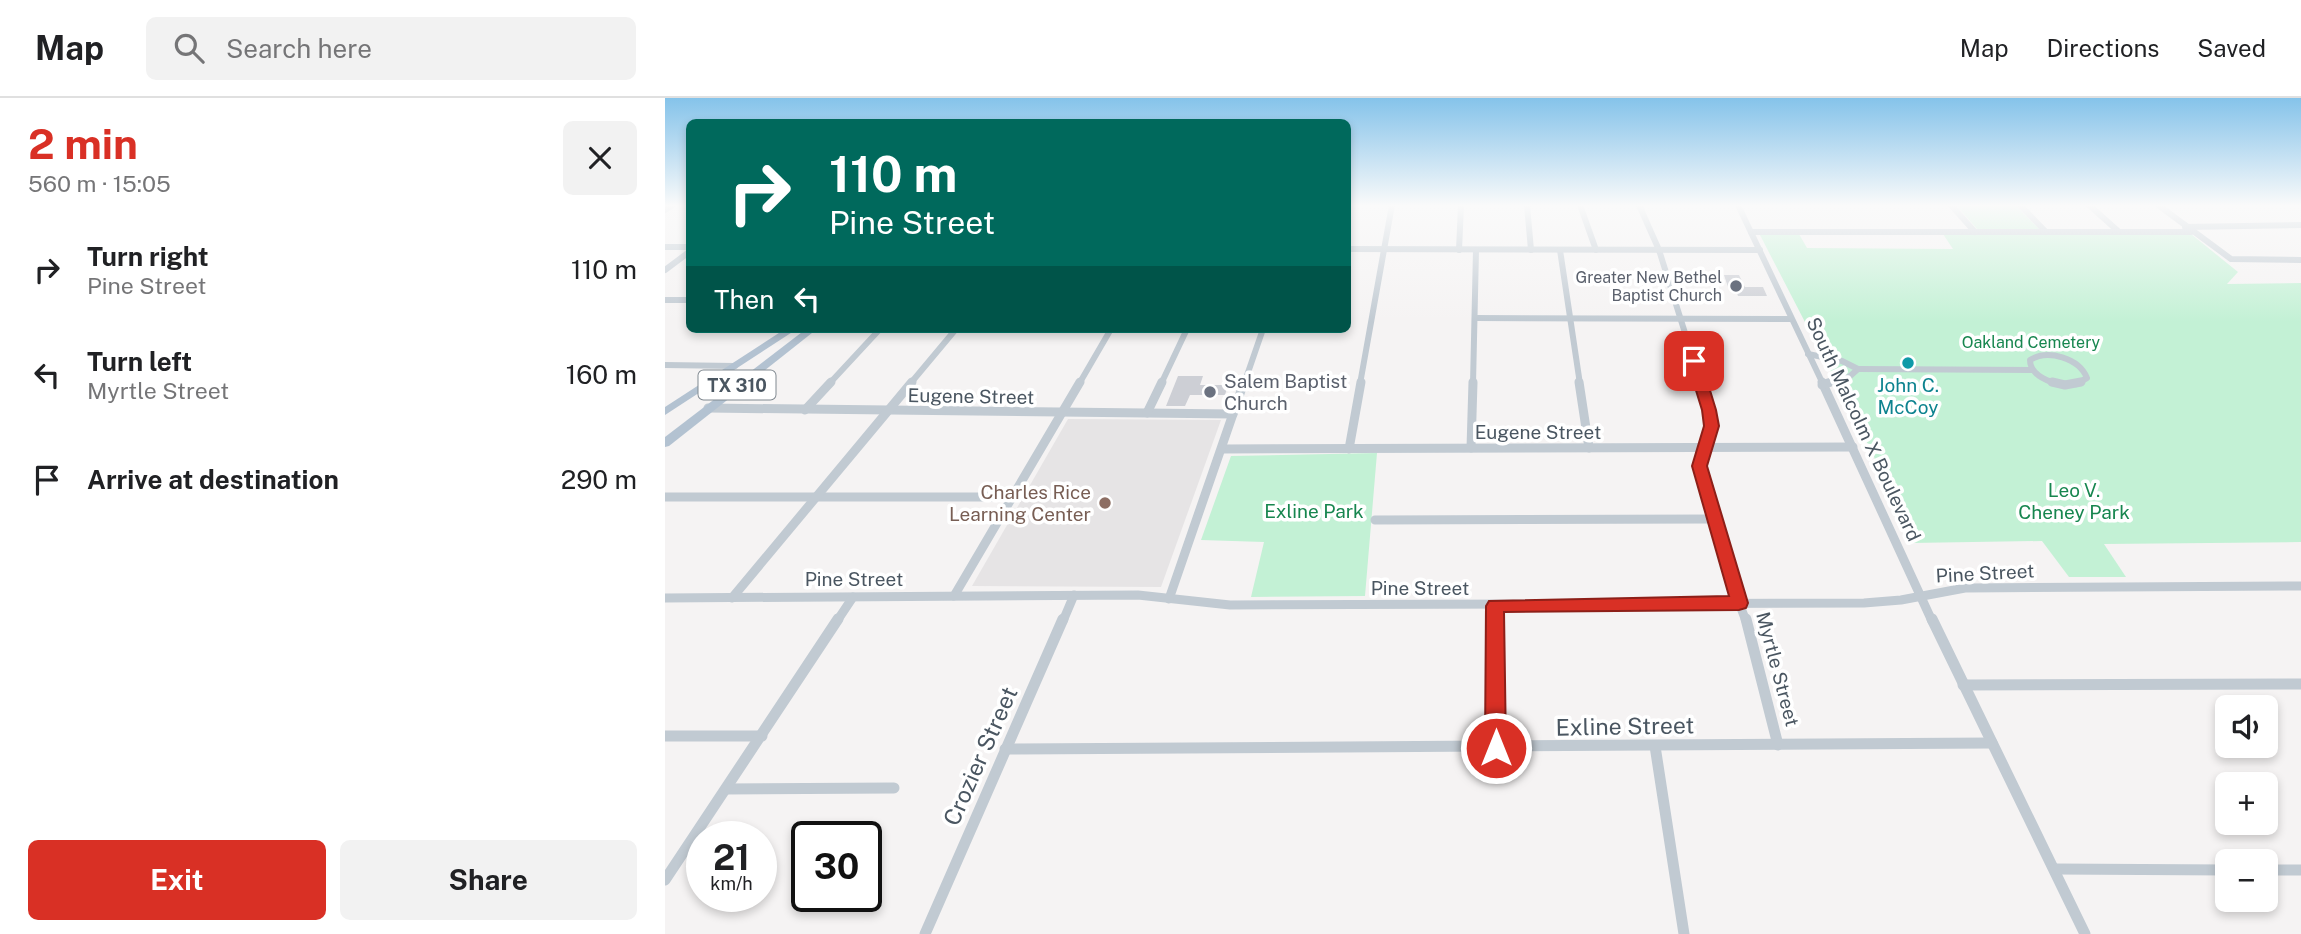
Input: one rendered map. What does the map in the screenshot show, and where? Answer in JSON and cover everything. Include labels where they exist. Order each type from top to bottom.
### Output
[{"type":"main road","name":"TX 310","points":[[665,412],[786,333]]},
{"type":"main road","name":"TX 310","points":[[665,443],[806,333]]},
{"type":"street","points":[[1349,449],[1386,244]]},
{"type":"street","points":[[1459,244],[1459,250]]},
{"type":"street","points":[[1530,244],[1531,250]]},
{"type":"street","points":[[1594,244],[1596,250]]},
{"type":"street","name":"Myrtle Street","points":[[1657,244],[1709,410],[1709,441],[1704,448],[1700,466],[1713,519],[1745,616],[1778,745]]},
{"type":"street","name":"South Malcolm X Boulevard","points":[[1756,244],[1920,596],[2085,934]]},
{"type":"street","points":[[2208,244],[2225,257],[2236,260],[2301,260]]},
{"type":"street","points":[[665,247],[686,249]]},
{"type":"street","points":[[1351,249],[1759,250]]},
{"type":"street","points":[[1471,449],[1476,250]]},
{"type":"street","points":[[1560,250],[1588,448]]},
{"type":"street","points":[[665,270],[686,252]]},
{"type":"street","points":[[665,300],[686,300]]},
{"type":"street","points":[[1475,318],[1791,319]]},
{"type":"street","points":[[805,410],[876,333]]},
{"type":"street","points":[[732,598],[953,333]]},
{"type":"street","points":[[954,596],[1109,333]]},
{"type":"street","points":[[1147,413],[1186,333]]},
{"type":"street","points":[[1169,598],[1262,333]]},
{"type":"street","points":[[1808,354],[1849,363],[1858,369],[2032,370],[2057,384],[2075,385],[2087,379],[2084,370],[2075,363],[2053,356],[2037,356],[2030,360],[2032,370]]},
{"type":"street","points":[[665,365],[735,366]]},
{"type":"street","points":[[1822,385],[1849,377],[1858,369]]},
{"type":"street","name":"Eugene Street","points":[[708,408],[1233,414]]},
{"type":"street","name":"Eugene Street","points":[[1223,449],[1853,447]]},
{"type":"street","points":[[665,496],[1012,497]]},
{"type":"street","points":[[1375,520],[1713,519]]},
{"type":"street","name":"Pine Street","points":[[665,598],[1074,595],[1169,598],[1230,605],[1495,606],[1864,603],[1901,600],[1965,588],[2300,587]]},
{"type":"street","name":"Crozier Street","points":[[925,934],[1074,595]]},
{"type":"street","points":[[665,880],[853,597]]},
{"type":"street","points":[[1495,606],[1496,748]]},
{"type":"street","points":[[1963,685],[2301,684]]},
{"type":"street","points":[[665,736],[762,736]]},
{"type":"street","name":"Exline Street","points":[[1005,749],[1992,743]]},
{"type":"street","points":[[1655,746],[1684,934]]},
{"type":"street","points":[[726,789],[894,788]]},
{"type":"street","points":[[2055,869],[2215,870]]},
{"type":"street","points":[[2278,870],[2301,870]]},
{"type":"shaded area","name":"Charles Rice Learning Center","points":[[1068,419],[1221,420],[1161,587],[972,586]]},
{"type":"green space","name":"Oakland Cemetery","points":[[1765,244],[1805,244],[1807,248],[1953,249],[1950,244],[2203,244],[2238,272],[2227,284],[2301,283],[2301,542],[2104,544],[2126,577],[2069,577],[2042,541],[1911,543],[1871,450]]},
{"type":"green space","name":"Exline Park","points":[[1377,453],[1365,596],[1251,597],[1264,542],[1201,540],[1231,456]]},
{"type":"building","name":"Greater New Bethel Baptist Church","points":[[1724,275],[1739,275],[1745,287],[1763,287],[1767,296],[1738,296],[1735,287],[1728,287]]},
{"type":"building","name":"Salem Baptist Church","points":[[1178,376],[1203,376],[1200,385],[1228,385],[1225,395],[1190,395],[1185,406],[1166,406]]},
{"type":"place","name":"Greater New Bethel Baptist Church","points":[[1736,286]]},
{"type":"place","name":"John C. McCoy","points":[[1908,363]]},
{"type":"place","name":"Salem Baptist Church","points":[[1210,392]]},
{"type":"place","name":"Charles Rice Learning Center","points":[[1105,503]]},
{"type":"route","points":[[1496,748],[1495,606],[1739,603],[1700,466],[1711,426],[1709,410],[1694,361]]},
{"type":"park label","name":"Leo V. Cheney Park","points":[[2074,501]]}]
